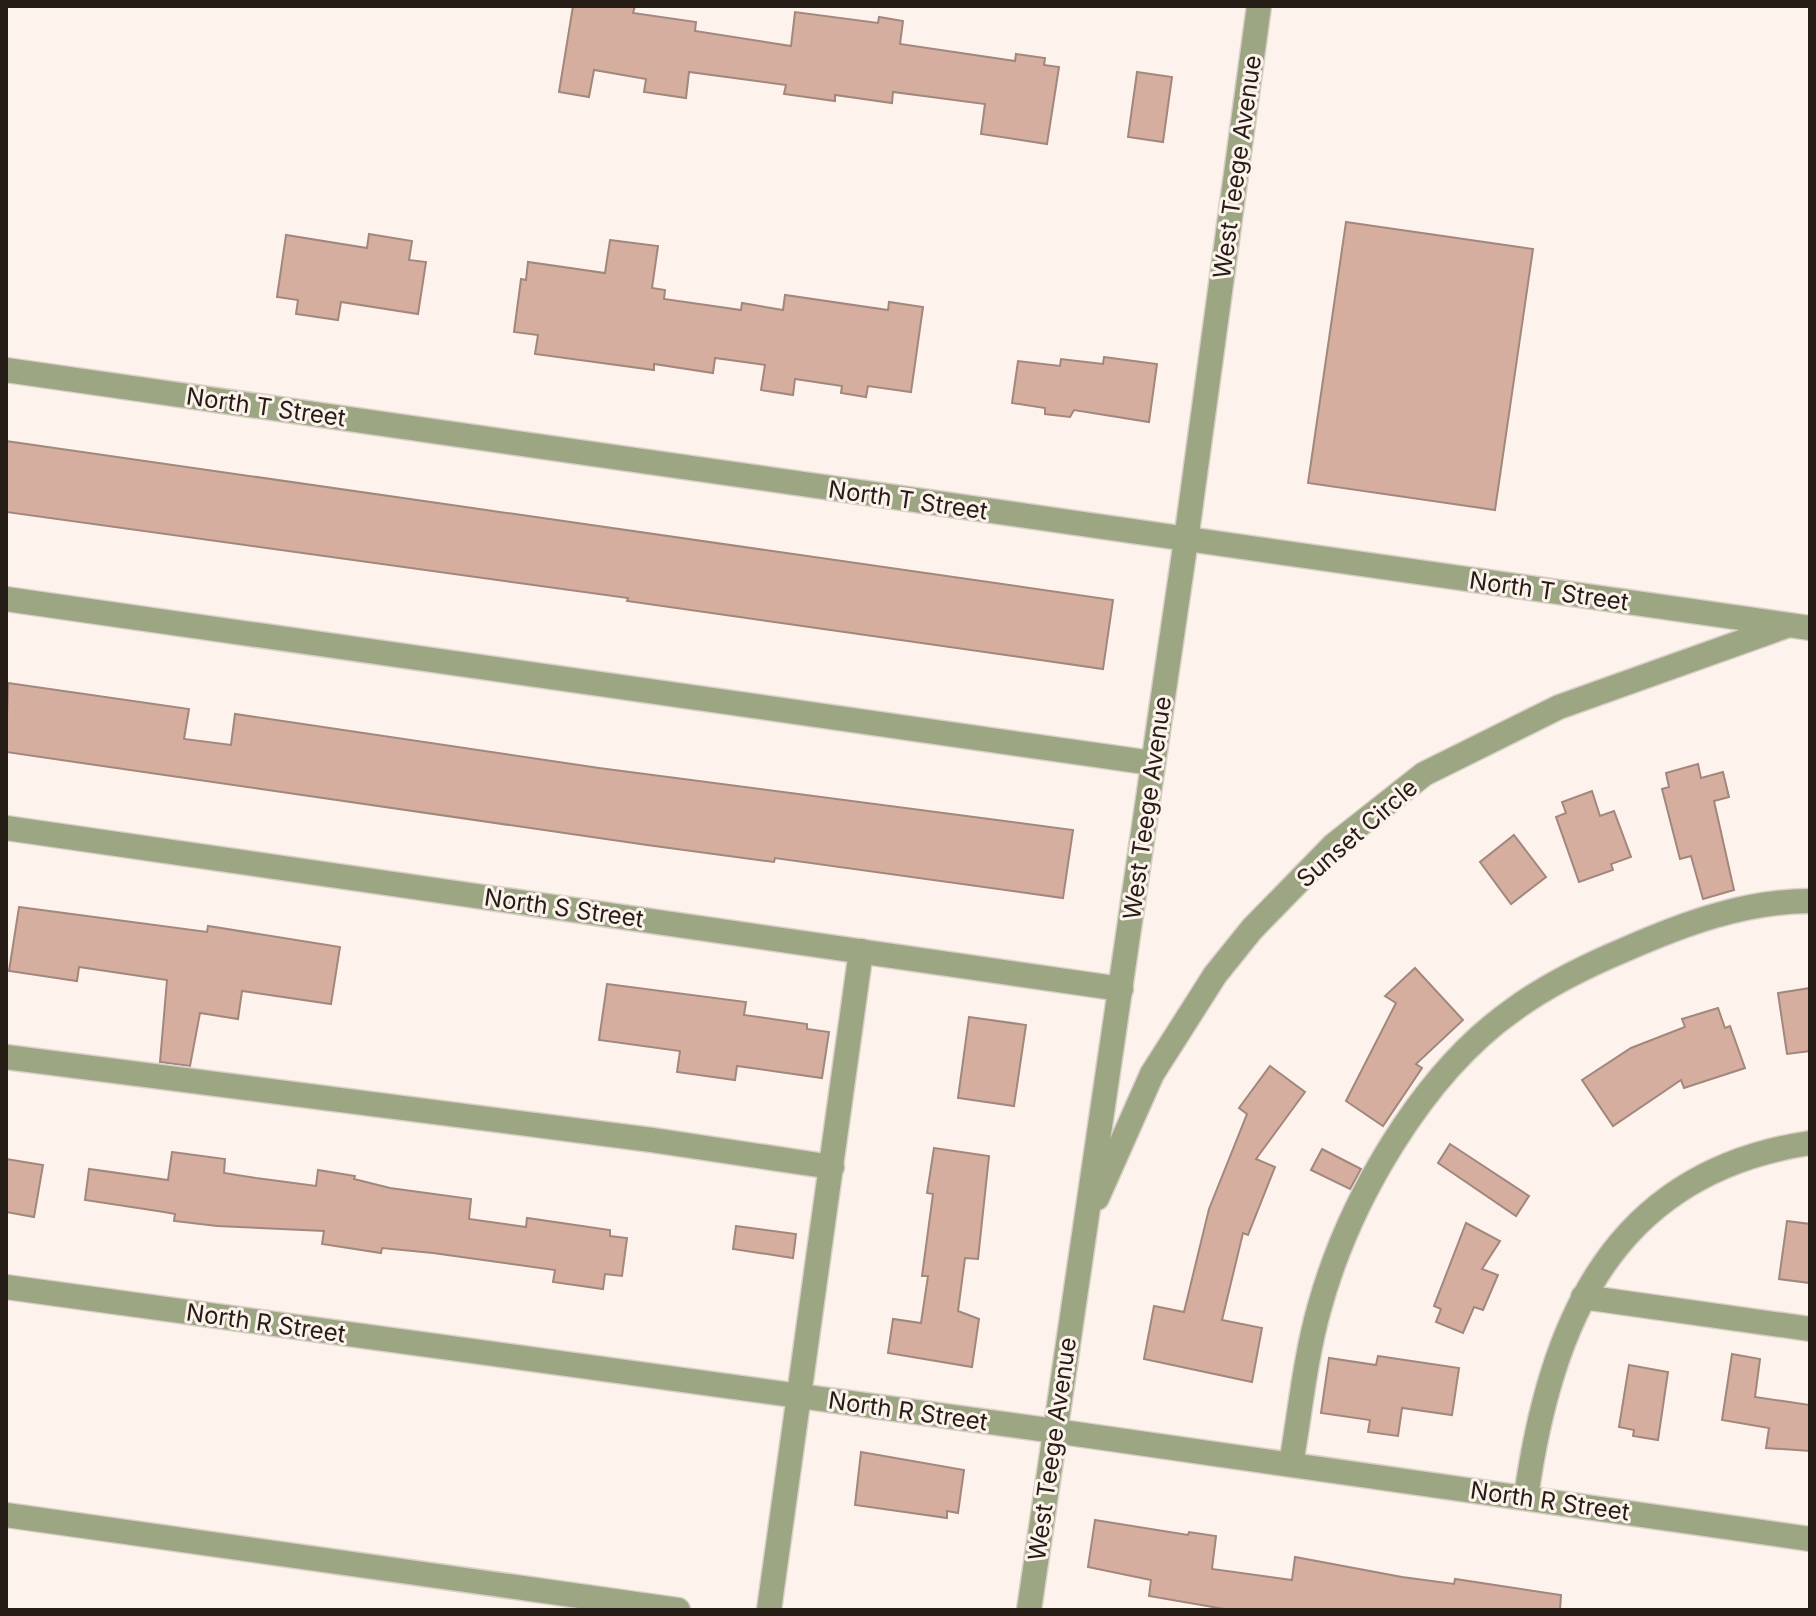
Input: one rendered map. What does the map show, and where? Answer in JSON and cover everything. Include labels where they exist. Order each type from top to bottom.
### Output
[{"type":"street","name":"West Teege Avenue","points":[[1029,1610],[1186,540],[1259,6]]},
{"type":"street","name":"North T Street","points":[[6,370],[1800,626]]},
{"type":"street","points":[[6,599],[1152,763]]},
{"type":"street","name":"Sunset Circle","points":[[1084,1225],[1152,1074],[1215,975],[1252,929],[1334,845],[1424,774],[1559,707],[1800,626]]},
{"type":"street","name":"North S Street","points":[[6,828],[1121,989]]},
{"type":"street","points":[[1291,1464],[1319,1310],[1349,1223],[1392,1147],[1447,1068],[1512,1011],[1581,968],[1663,933],[1726,912],[1810,901]]},
{"type":"street","points":[[769,1610],[861,951]]},
{"type":"street","points":[[6,1057],[652,1140],[832,1167]]},
{"type":"street","points":[[1526,1497],[1548,1382],[1583,1297],[1612,1252],[1638,1223],[1669,1197],[1705,1175],[1785,1147],[1810,1143]]},
{"type":"street","name":"North R Street","points":[[6,1287],[1055,1431],[1810,1539]]},
{"type":"street","points":[[1583,1297],[1810,1329]]},
{"type":"street","points":[[6,1515],[678,1610]]},
{"type":"building","points":[[573,6],[635,6],[633,13],[696,22],[695,31],[791,46],[795,12],[878,23],[879,17],[903,21],[900,44],[1015,61],[1016,54],[1045,58],[1044,65],[1059,67],[1047,144],[981,134],[985,104],[893,92],[892,103],[835,95],[835,101],[784,94],[786,85],[689,72],[686,98],[644,92],[646,79],[594,70],[589,97],[559,92]]},
{"type":"building","points":[[1137,72],[1172,77],[1163,142],[1128,137]]},
{"type":"building","points":[[1346,222],[1533,249],[1495,510],[1308,483]]},
{"type":"building","points":[[369,234],[412,241],[409,260],[426,262],[418,314],[341,302],[338,320],[296,314],[298,300],[277,297],[286,235],[367,248]]},
{"type":"building","points":[[610,240],[658,246],[652,288],[665,290],[664,299],[741,310],[742,303],[783,310],[785,295],[888,310],[889,302],[923,307],[911,392],[868,386],[866,397],[841,393],[842,386],[795,379],[793,395],[761,390],[765,365],[715,358],[713,373],[654,364],[654,370],[535,354],[538,335],[514,332],[521,279],[526,280],[528,262],[605,273]]},
{"type":"building","points":[[1104,357],[1157,364],[1149,422],[1074,410],[1070,417],[1045,414],[1045,408],[1012,403],[1018,361],[1060,366],[1061,359],[1103,364]]},
{"type":"building","points":[[6,441],[1113,600],[1103,669],[627,601],[628,598],[6,512]]},
{"type":"building","points":[[8,683],[189,709],[184,739],[231,745],[235,714],[599,768],[1073,830],[1063,898],[775,858],[774,862],[647,845],[6,752]]},
{"type":"building","points":[[1698,764],[1701,778],[1723,772],[1729,797],[1714,801],[1734,890],[1703,899],[1691,856],[1680,859],[1662,789],[1669,787],[1666,773]]},
{"type":"building","points":[[1592,791],[1600,816],[1614,811],[1631,857],[1611,864],[1613,870],[1579,882],[1556,817],[1566,813],[1562,802]]},
{"type":"building","points":[[1514,835],[1546,877],[1511,904],[1480,862]]},
{"type":"building","points":[[19,907],[207,932],[208,926],[340,947],[331,1004],[242,991],[238,1019],[200,1013],[190,1066],[160,1062],[167,980],[79,967],[77,981],[9,971]]},
{"type":"building","points":[[1415,968],[1463,1020],[1416,1064],[1422,1068],[1383,1126],[1346,1101],[1396,1003],[1385,996]]},
{"type":"building","points":[[607,984],[746,1002],[744,1015],[807,1024],[807,1029],[829,1032],[822,1078],[737,1066],[735,1080],[677,1072],[680,1051],[599,1040]]},
{"type":"building","points":[[1810,988],[1810,1051],[1787,1054],[1778,993]]},
{"type":"building","points":[[1718,1008],[1725,1028],[1730,1026],[1745,1068],[1684,1088],[1681,1080],[1613,1126],[1582,1080],[1631,1048],[1685,1027],[1682,1019]]},
{"type":"building","points":[[969,1017],[1026,1025],[1014,1106],[958,1098]]},
{"type":"building","points":[[1270,1066],[1305,1092],[1256,1159],[1275,1167],[1248,1235],[1243,1233],[1222,1320],[1262,1328],[1252,1382],[1144,1359],[1154,1306],[1184,1312],[1209,1209],[1247,1114],[1239,1108]]},
{"type":"building","points":[[1450,1144],[1529,1196],[1516,1216],[1438,1163]]},
{"type":"building","points":[[934,1148],[989,1156],[978,1259],[965,1258],[958,1311],[979,1319],[972,1367],[888,1353],[893,1319],[921,1323],[928,1276],[922,1276],[933,1194],[927,1193]]},
{"type":"building","points":[[1322,1149],[1361,1169],[1350,1189],[1311,1170]]},
{"type":"building","points":[[172,1152],[225,1159],[224,1173],[316,1186],[318,1170],[355,1176],[354,1179],[390,1188],[471,1199],[469,1219],[526,1227],[527,1218],[610,1230],[610,1236],[627,1238],[622,1276],[605,1274],[603,1289],[553,1282],[555,1270],[382,1248],[381,1253],[322,1244],[324,1231],[174,1221],[175,1214],[85,1200],[89,1169],[168,1180]]},
{"type":"building","points":[[6,1159],[43,1165],[34,1217],[6,1212]]},
{"type":"building","points":[[1787,1221],[1810,1224],[1810,1283],[1779,1279]]},
{"type":"building","points":[[1466,1223],[1500,1241],[1482,1269],[1498,1275],[1483,1310],[1474,1307],[1463,1333],[1436,1322],[1441,1309],[1434,1306]]},
{"type":"building","points":[[736,1226],[796,1234],[793,1258],[733,1249]]},
{"type":"building","points":[[1732,1354],[1760,1359],[1755,1397],[1810,1405],[1810,1451],[1766,1448],[1769,1428],[1722,1420]]},
{"type":"building","points":[[1378,1356],[1459,1368],[1452,1415],[1402,1408],[1398,1436],[1368,1432],[1370,1420],[1321,1413],[1329,1358],[1376,1365]]},
{"type":"building","points":[[1629,1365],[1668,1372],[1658,1440],[1633,1436],[1634,1430],[1619,1427]]},
{"type":"building","points":[[861,1452],[964,1470],[958,1513],[947,1511],[947,1518],[855,1505]]},
{"type":"building","points":[[1095,1520],[1188,1535],[1189,1532],[1216,1536],[1212,1569],[1292,1580],[1295,1557],[1402,1577],[1454,1584],[1455,1579],[1561,1595],[1560,1610],[1230,1610],[1149,1596],[1151,1580],[1088,1567]]}]
